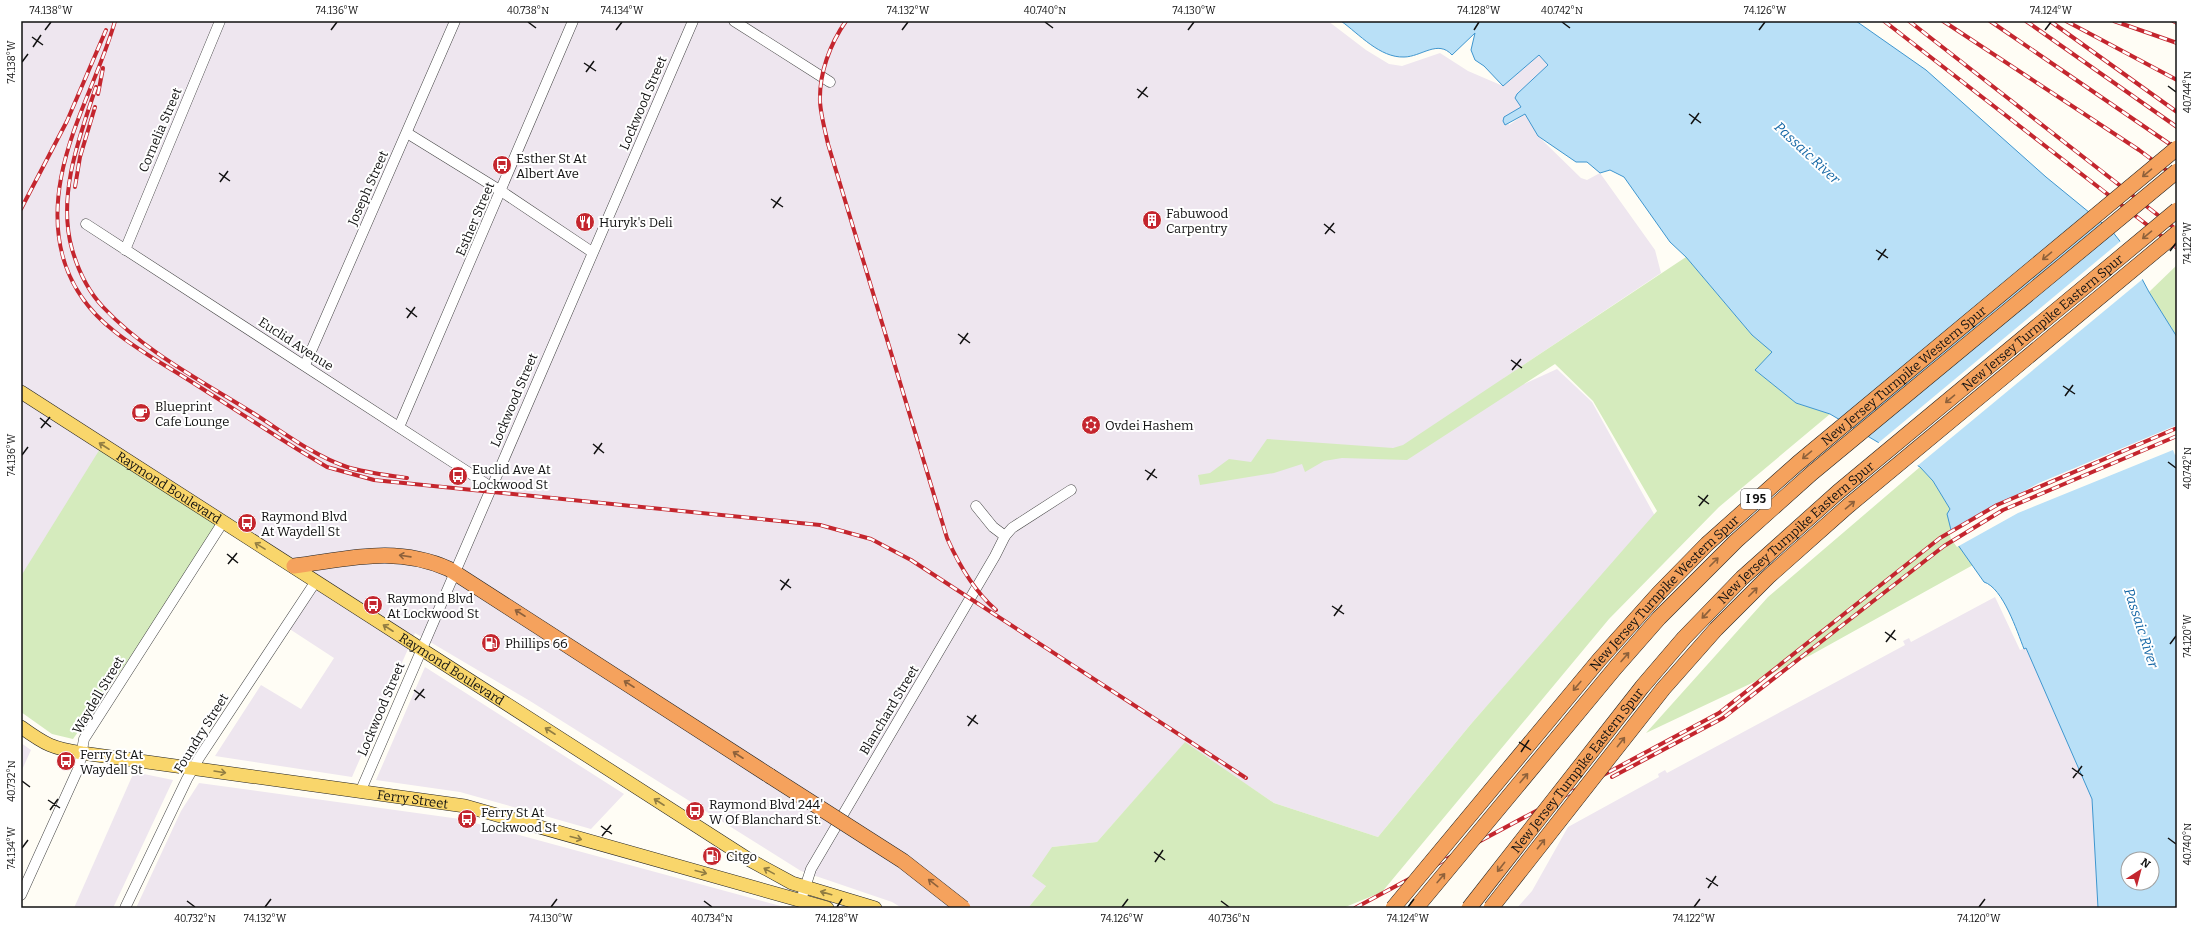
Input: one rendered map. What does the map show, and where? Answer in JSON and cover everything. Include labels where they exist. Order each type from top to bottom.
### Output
[{"type":"highway","name":"New Jersey Turnpike Western Spur","points":[[1393,908],[1599,660],[1654,598],[1707,544],[1782,475],[2177,148]]},
{"type":"highway","name":"New Jersey Turnpike Western Spur","points":[[1416,908],[1664,612],[1736,541],[1812,473],[2177,171]]},
{"type":"highway","name":"New Jersey Turnpike Eastern Spur","points":[[1469,908],[1642,687],[1684,638],[1742,578],[1838,492],[2177,210]]},
{"type":"highway","name":"New Jersey Turnpike Eastern Spur","points":[[1491,908],[1663,689],[1716,629],[1759,586],[1854,502],[2177,233]]},
{"type":"highway","points":[[294,566],[379,554],[420,558],[454,571],[908,865],[963,908]]},
{"type":"main road","name":"Raymond Boulevard","points":[[21,392],[294,566],[748,860],[780,878],[875,908]]},
{"type":"main road","name":"Ferry Street","points":[[21,727],[45,744],[55,748],[82,753],[304,784],[361,790],[465,806],[801,900]]},
{"type":"main road","points":[[801,900],[827,908]]},
{"type":"street","name":"Cornelia Street","points":[[125,250],[220,21]]},
{"type":"street","name":"Joseph Street","points":[[305,365],[455,21]]},
{"type":"street","name":"Esther Street","points":[[399,427],[573,21]]},
{"type":"street","name":"Lockwood Street","points":[[361,790],[454,571],[693,21]]},
{"type":"street","points":[[734,21],[830,82]]},
{"type":"street","points":[[407,133],[501,191],[592,252]]},
{"type":"street","name":"Euclid Avenue","points":[[86,224],[491,487]]},
{"type":"street","name":"Blanchard Street","points":[[801,900],[811,869],[988,570],[1005,536],[1016,525],[1071,490]]},
{"type":"street","points":[[976,506],[993,527],[1005,536]]},
{"type":"street","name":"Waydell Street","points":[[21,895],[79,767],[84,739],[223,522]]},
{"type":"street","name":"Foundry Street","points":[[125,908],[194,768],[316,581]]},
{"type":"shaded area","points":[[21,21],[1328,21],[1366,50],[1389,64],[1402,66],[1440,53],[1468,71],[1503,86],[1539,55],[1548,65],[1517,94],[1521,107],[1505,117],[1509,125],[1525,114],[1538,136],[1581,178],[1587,180],[1600,173],[1655,250],[1661,273],[1504,378],[1524,384],[1557,369],[1592,402],[1655,516],[1471,724],[1378,837],[1274,803],[1185,743],[1097,842],[1052,847],[1046,886],[1028,908],[971,908],[959,896],[948,908],[902,908],[892,902],[801,871],[530,701],[415,633],[352,777],[215,756],[261,685],[301,709],[334,658],[285,626],[313,582],[223,524],[21,576]]},
{"type":"shaded area","points":[[1995,597],[2020,650],[2026,648],[2092,799],[2098,908],[1517,908],[1532,891],[1568,827],[1659,777],[1658,774],[1665,770],[1667,773],[1905,645],[1903,641],[1909,638],[1911,642]]},
{"type":"shaded area","points":[[425,667],[624,794],[591,829],[460,792],[376,780]]},
{"type":"shaded area","points":[[21,743],[31,750],[21,772]]},
{"type":"shaded area","points":[[134,772],[173,780],[113,908],[74,908]]},
{"type":"shaded area","points":[[199,783],[460,819],[788,908],[136,908],[181,811]]},
{"type":"green space","points":[[1686,257],[1752,335],[1773,352],[1755,370],[1796,403],[1830,414],[1719,507],[1609,619],[1382,892],[1343,908],[1028,908],[1046,886],[1032,876],[1052,847],[1097,842],[1185,742],[1274,803],[1378,837],[1471,724],[1657,511],[1593,401],[1555,364],[1407,460],[1342,458],[1324,461],[1305,472],[1302,464],[1274,473],[1200,485],[1198,475],[1210,473],[1229,459],[1251,462],[1267,439],[1393,448],[1403,445]]},
{"type":"green space","points":[[2177,265],[2177,337],[2149,292]]},
{"type":"green space","points":[[103,444],[223,524],[73,739],[52,734],[21,712],[21,576]]},
{"type":"green space","points":[[1920,467],[1933,481],[1950,509],[1953,538],[1973,565],[1811,655],[1646,733],[1768,597]]},
{"type":"water","name":"Passaic River","points":[[1341,21],[1856,21],[1926,70],[2046,177],[2112,231],[2126,249],[2149,292],[2177,337],[2177,908],[2098,908],[2092,799],[2026,648],[2024,649],[2003,601],[1991,586],[1984,582],[1953,538],[1947,514],[1950,509],[1933,481],[1920,467],[1830,414],[1796,403],[1755,370],[1772,352],[1752,335],[1686,257],[1670,242],[1624,177],[1610,170],[1600,173],[1587,162],[1576,162],[1538,136],[1525,114],[1505,125],[1503,121],[1504,117],[1521,107],[1515,98],[1517,94],[1548,65],[1539,55],[1503,86],[1484,66],[1475,60],[1471,50],[1475,33],[1452,55],[1447,50],[1435,49],[1410,56],[1395,56],[1378,49]]},
{"type":"pier","points":[[2122,240],[2144,278],[1916,467],[1877,444]]},
{"type":"pier","points":[[2177,425],[2177,454],[2175,455],[2173,450],[2018,513],[1957,547],[1951,539],[1949,531],[2039,483]]},
{"type":"railway","points":[[115,21],[102,60],[79,118],[66,158],[58,200],[58,222],[60,242],[72,281],[83,299],[97,316],[122,338],[327,467],[374,480],[820,525],[871,539],[911,560],[1246,778]]},
{"type":"railway","points":[[846,21],[830,49],[821,80],[820,102],[828,144],[947,538],[974,586],[996,610]]},
{"type":"railway","points":[[1884,21],[2177,248]]},
{"type":"railway","points":[[1909,21],[2177,230]]},
{"type":"railway","points":[[1943,21],[2139,150],[2177,178]]},
{"type":"railway","points":[[1990,21],[2177,149]]},
{"type":"railway","points":[[2026,21],[2177,127]]},
{"type":"railway","points":[[2050,21],[2177,112]]},
{"type":"railway","points":[[2066,21],[2177,80]]},
{"type":"railway","points":[[2114,21],[2177,43]]},
{"type":"railway","points":[[2173,21],[2177,23]]},
{"type":"railway","points":[[21,209],[67,121],[106,30]]},
{"type":"railway","points":[[98,94],[103,68]]},
{"type":"railway","points":[[96,87],[83,126],[72,167],[67,208],[68,229],[74,257],[84,280],[98,301],[119,323],[155,352],[287,436],[323,457],[354,469],[407,478]]},
{"type":"railway","points":[[75,187],[80,157],[95,107]]},
{"type":"railway","points":[[1355,908],[1719,713],[1940,538],[1997,505],[2177,428]]},
{"type":"railway","points":[[1612,777],[1723,718],[1944,546],[2003,510],[2177,436]]},
{"type":"place","name":"Esther St At Albert Ave","points":[[502,165]]},
{"type":"place","name":"Fabuwood Carpentry","points":[[1152,220]]},
{"type":"place","name":"Huryk's Deli","points":[[585,222]]},
{"type":"place","name":"Blueprint Cafe Lounge","points":[[141,413]]},
{"type":"place","name":"Ovdei Hashem","points":[[1091,425]]},
{"type":"place","name":"Euclid Ave At Lockwood St","points":[[458,476]]},
{"type":"place","name":"Raymond Blvd At Waydell St","points":[[247,523]]},
{"type":"place","name":"Raymond Blvd At Lockwood St","points":[[373,605]]},
{"type":"place","name":"Phillips 66","points":[[491,643]]},
{"type":"place","name":"Ferry St At Waydell St","points":[[66,761]]},
{"type":"place","name":"Raymond Blvd 244' W Of Blanchard St.","points":[[695,811]]},
{"type":"place","name":"Ferry St At Lockwood St","points":[[467,819]]},
{"type":"place","name":"Citgo","points":[[712,856]]}]
